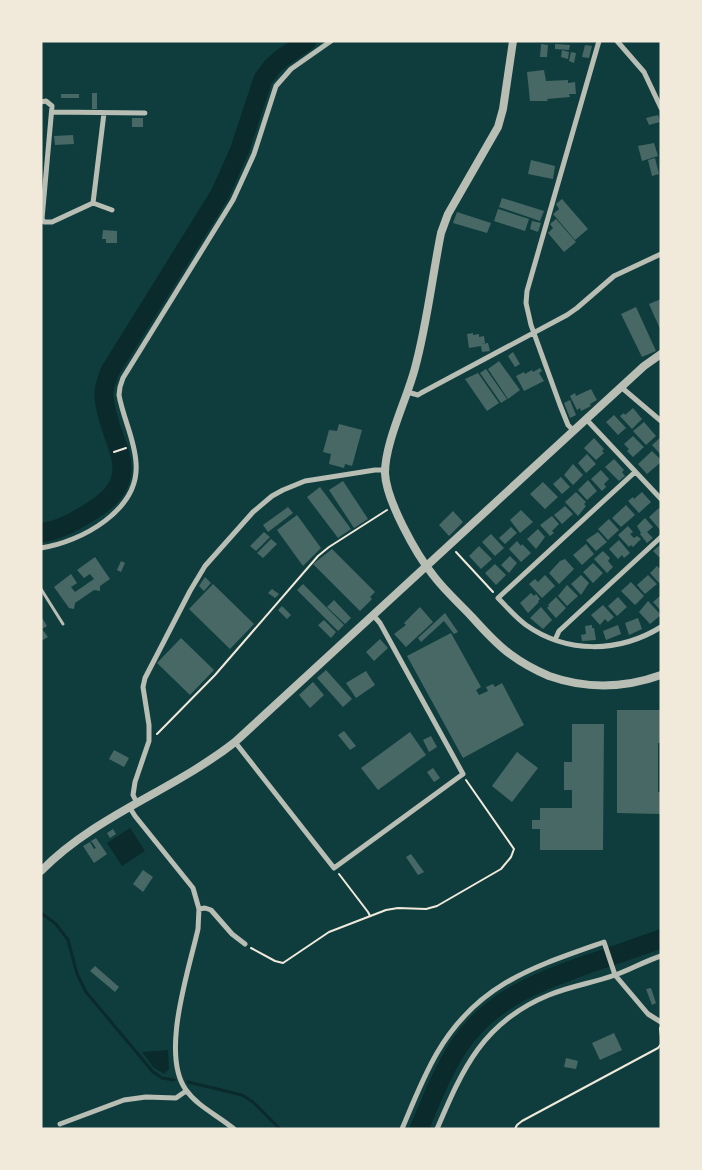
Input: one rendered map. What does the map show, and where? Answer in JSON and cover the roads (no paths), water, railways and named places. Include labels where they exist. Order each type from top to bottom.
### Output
[{"type":"street","points":[[41,548],[78,537],[108,518],[126,501],[136,476],[137,464],[135,451],[118,396],[123,378],[233,200],[254,154],[276,86],[291,69],[331,41]]},
{"type":"street","points":[[513,41],[503,110],[498,127],[448,214],[441,234],[420,347],[387,454],[385,470],[388,492],[393,506],[433,575],[498,645],[522,662],[535,670],[563,680],[592,685],[637,682],[661,674]]},
{"type":"street","points":[[574,431],[568,425],[534,333],[526,303],[529,279],[598,41]]},
{"type":"street","points":[[617,41],[644,72],[661,108]]},
{"type":"street","points":[[41,102],[46,101],[52,106],[41,215],[44,222],[52,222],[93,203],[112,210]]},
{"type":"street","points":[[52,112],[145,113]]},
{"type":"street","points":[[93,203],[104,113]]},
{"type":"street","points":[[41,147],[48,148]]},
{"type":"street","points":[[407,392],[421,393],[534,333],[577,308],[614,276],[661,254]]},
{"type":"street","points":[[41,870],[77,840],[214,757],[234,742],[644,366],[661,354]]},
{"type":"street","points":[[621,387],[661,421]]},
{"type":"street","points":[[586,419],[661,499]]},
{"type":"street","points":[[137,803],[132,795],[149,737],[144,696],[145,678],[197,578],[253,512],[282,490],[318,479],[385,470]]},
{"type":"street","points":[[635,472],[498,598],[524,624],[555,640],[580,646],[623,644],[661,627]]},
{"type":"street","points":[[555,640],[558,631],[661,537]]},
{"type":"street","points":[[234,742],[334,868],[463,774],[380,623],[373,615]]},
{"type":"street","points":[[130,808],[188,881],[196,896],[199,909],[198,929],[175,1036],[178,1068],[186,1091],[234,1129]]},
{"type":"street","points":[[199,909],[212,910],[232,934],[245,944]]},
{"type":"street","points":[[402,1129],[437,1052],[459,1021],[472,1007],[502,984],[536,966],[604,942],[614,973],[648,1014],[661,1024]]},
{"type":"street","points":[[436,1129],[464,1068],[483,1042],[500,1025],[520,1010],[548,995],[661,956]]},
{"type":"street","points":[[60,1124],[124,1100],[146,1097],[176,1098],[186,1091]]},
{"type":"lane","points":[[41,589],[63,624]]},
{"type":"water","points":[[130,828],[145,851],[122,866],[107,843]]},
{"type":"water","points":[[168,1050],[169,1069],[164,1074],[153,1067],[142,1052]]},
{"type":"waterway","points":[[41,533],[61,528],[84,516],[108,499],[118,486],[122,472],[121,459],[107,414],[104,397],[110,371],[220,194],[240,149],[263,79],[282,58],[307,41]]},
{"type":"waterway","points":[[41,913],[56,924],[68,940],[77,974],[86,992],[153,1072],[162,1078],[174,1080]]},
{"type":"waterway","points":[[419,1129],[442,1076],[459,1046],[485,1016],[500,1004],[533,985],[661,939]]},
{"type":"waterway","points":[[188,1082],[242,1095],[253,1102],[280,1129]]}]
